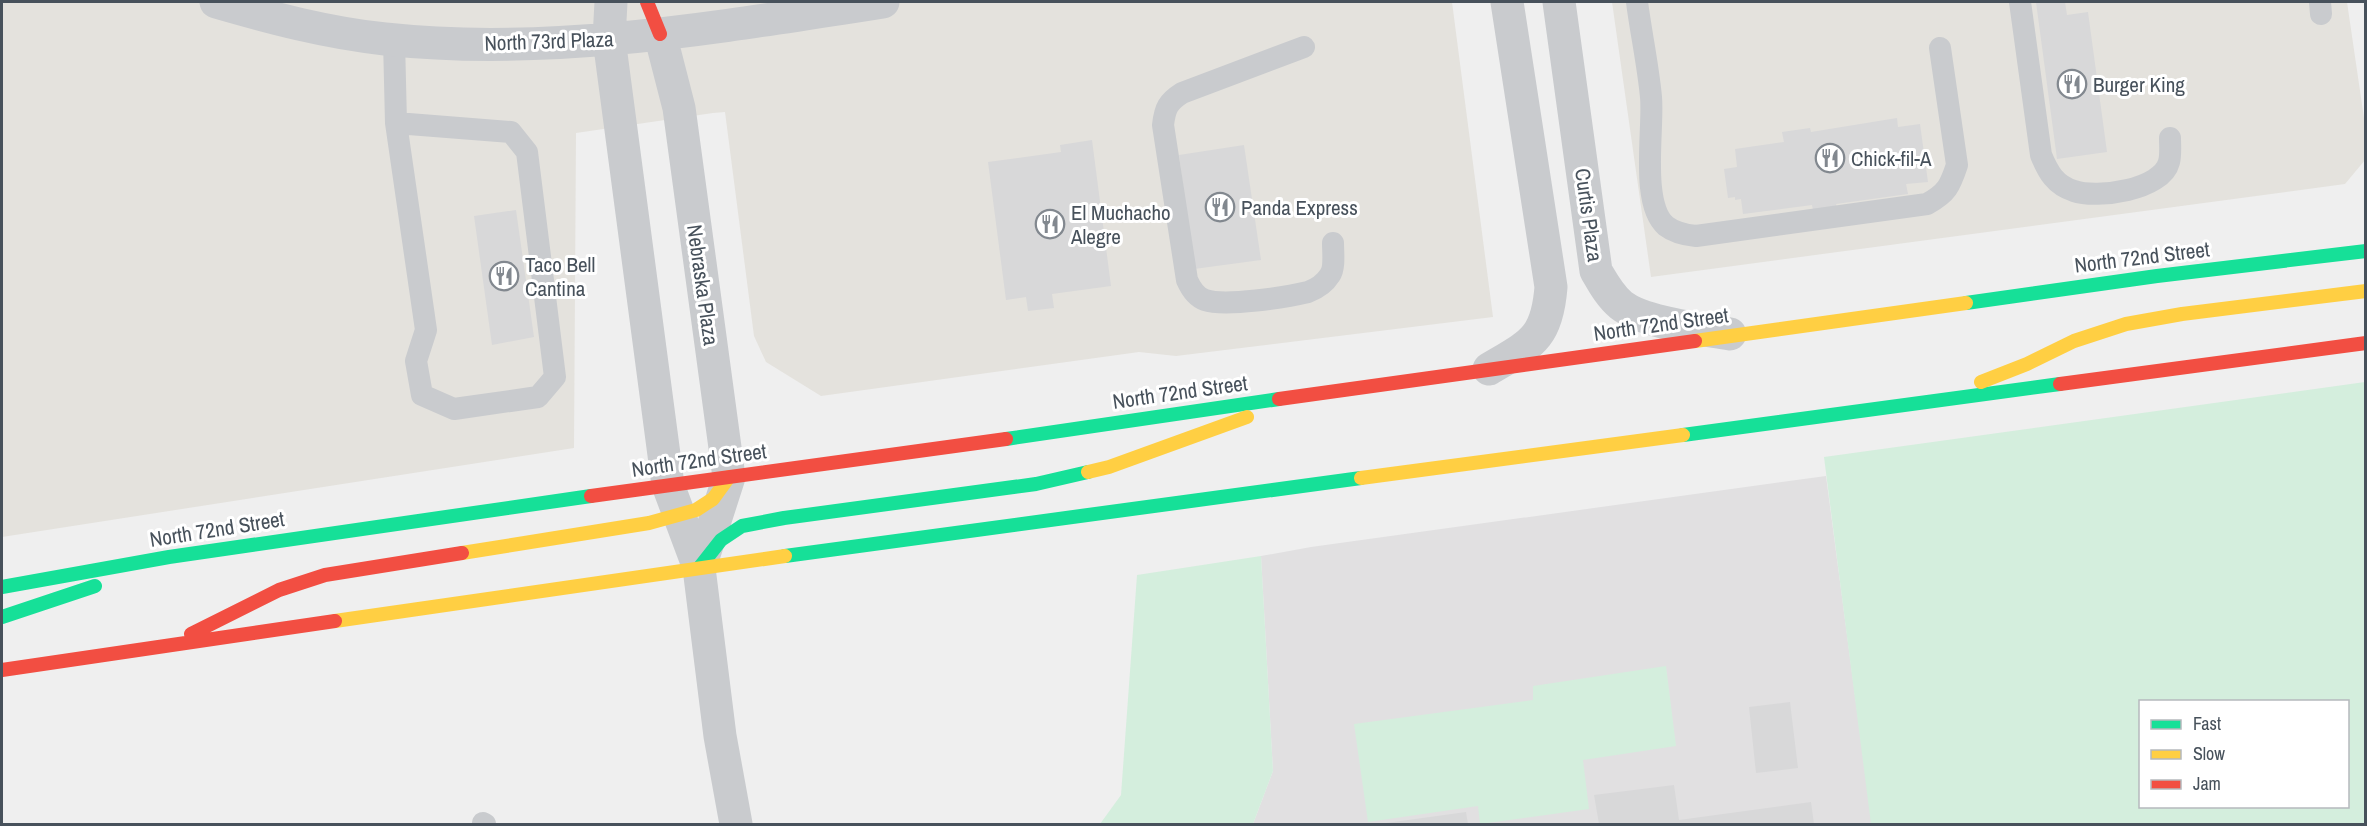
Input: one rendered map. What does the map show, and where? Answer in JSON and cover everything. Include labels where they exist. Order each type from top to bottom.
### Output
[{"type":"main road","name":"Nebraska Plaza","points":[[647,2],[660,34]]},
{"type":"main road","name":"North 72nd Street","points":[[2,587],[169,557],[674,500],[729,477],[1007,440],[1314,394],[2157,276],[2366,251]]},
{"type":"main road","points":[[1926,402],[2027,364],[2074,341],[2126,324],[2182,314],[2366,291]]},
{"type":"main road","points":[[2,670],[699,568],[2366,343]]},
{"type":"main road","points":[[699,568],[721,540],[742,526],[784,518],[1036,484],[1098,470],[1173,446],[1314,394]]},
{"type":"main road","points":[[159,648],[207,627],[279,590],[325,575],[618,529],[674,500],[696,510],[713,499],[729,477]]},
{"type":"main road","points":[[2,617],[85,590],[169,557]]},
{"type":"street","name":"North 73rd Plaza","points":[[216,2],[313,27],[394,40],[452,44],[609,39],[660,34],[883,2]]},
{"type":"street","name":"Nebraska Plaza","points":[[611,2],[609,39],[674,500],[699,568],[718,725],[736,825]]},
{"type":"street","points":[[1490,369],[1526,348],[1538,336],[1548,317],[1551,287],[1507,2]]},
{"type":"street","name":"Curtis Plaza","points":[[1559,2],[1596,271],[1610,292],[1622,305],[1631,310],[1670,323],[1735,335]]},
{"type":"street","name":"Nebraska Plaza","points":[[660,34],[679,108],[729,477],[699,568]]},
{"type":"lane","points":[[1637,2],[1651,98],[1649,161],[1655,208],[1665,225],[1682,234],[1696,236],[1927,204],[1944,194],[1957,165],[1940,48]]},
{"type":"lane","points":[[2020,2],[2041,155],[2050,177],[2074,192],[2093,194],[2141,188],[2160,175],[2169,162],[2170,138]]},
{"type":"lane","points":[[394,40],[396,123],[426,330],[416,361],[422,395],[454,409],[538,397],[555,377],[527,152],[511,132],[396,123]]},
{"type":"lane","points":[[1304,47],[1182,93],[1169,101],[1163,125],[1187,280],[1192,290],[1202,299],[1215,303],[1234,302],[1309,291],[1322,284],[1332,273],[1333,243]]},
{"type":"shaded area","points":[[2,2],[1452,2],[1493,317],[1176,356],[1139,352],[821,396],[766,362],[754,336],[725,112],[576,133],[574,448],[2,537]]},
{"type":"shaded area","points":[[1612,2],[2347,2],[2365,125],[2365,160],[2345,184],[1651,277]]},
{"type":"shaded area","points":[[1826,476],[1872,824],[1253,824],[1273,771],[1261,556],[1311,547]]},
{"type":"green space","points":[[2365,382],[2365,824],[1871,824],[1824,457]]},
{"type":"green space","points":[[1261,556],[1273,771],[1253,824],[1100,824],[1121,795],[1137,575]]},
{"type":"green space","points":[[1666,666],[1676,746],[1583,760],[1589,809],[1480,824],[1478,806],[1368,822],[1354,724],[1533,700],[1533,686]]},
{"type":"building","name":"Burger King","points":[[2036,2],[2065,2],[2067,15],[2088,12],[2107,152],[2057,159]]},
{"type":"building","name":"Chick-fil-A","points":[[1897,118],[1898,127],[1920,124],[1928,182],[1906,184],[1908,194],[1836,204],[1837,207],[1813,210],[1812,205],[1743,214],[1741,199],[1728,198],[1724,169],[1737,167],[1735,149],[1784,142],[1782,132],[1810,128],[1811,132]]},
{"type":"building","name":"El Muchacho Alegre","points":[[1092,140],[1111,286],[1052,294],[1054,308],[1028,311],[1026,297],[1006,300],[988,162],[1061,152],[1060,145]]},
{"type":"building","name":"Panda Express","points":[[1244,145],[1261,260],[1194,269],[1179,155]]},
{"type":"building","name":"Taco Bell Cantina","points":[[516,210],[534,337],[492,345],[474,216]]},
{"type":"building","points":[[1790,702],[1798,768],[1756,773],[1749,707]]},
{"type":"building","points":[[1674,785],[1679,820],[1811,802],[1814,824],[1599,824],[1594,795]]},
{"type":"building","points":[[1466,812],[1468,824],[1386,824],[1386,823]]},
{"type":"traffic: fast","points":[[1966,303],[2157,276],[2366,251]]},
{"type":"traffic: fast","points":[[1683,435],[2060,384]]},
{"type":"traffic: fast","points":[[1006,439],[1279,399]]},
{"type":"traffic: fast","points":[[699,568],[721,540],[742,526],[784,518],[1036,484],[1088,472]]},
{"type":"traffic: fast","points":[[785,556],[1361,478]]},
{"type":"traffic: fast","points":[[2,587],[169,557],[591,496]]},
{"type":"traffic: fast","points":[[2,617],[95,586]]},
{"type":"traffic: slow","points":[[1981,382],[2027,364],[2074,341],[2126,324],[2182,314],[2366,291]]},
{"type":"traffic: slow","points":[[1695,341],[1966,303]]},
{"type":"traffic: slow","points":[[1088,472],[1109,467],[1247,417]]},
{"type":"traffic: slow","points":[[1361,478],[1683,435]]},
{"type":"traffic: slow","points":[[462,553],[649,523],[696,510],[713,499],[729,477]]},
{"type":"traffic: slow","points":[[335,621],[785,556]]},
{"type":"traffic: jam","points":[[647,2],[660,34]]},
{"type":"traffic: jam","points":[[1279,399],[1695,341]]},
{"type":"traffic: jam","points":[[2060,384],[2366,343]]},
{"type":"traffic: jam","points":[[591,496],[1006,439]]},
{"type":"traffic: jam","points":[[191,634],[279,590],[325,575],[462,553]]},
{"type":"traffic: jam","points":[[2,670],[335,621]]},
{"type":"place","name":"Burger King","points":[[2072,84]]},
{"type":"place","name":"Chick-fil-A","points":[[1830,158]]},
{"type":"place","name":"Panda Express","points":[[1220,207]]},
{"type":"place","name":"El Muchacho Alegre","points":[[1050,224]]},
{"type":"place","name":"Taco Bell Cantina","points":[[504,276]]}]
